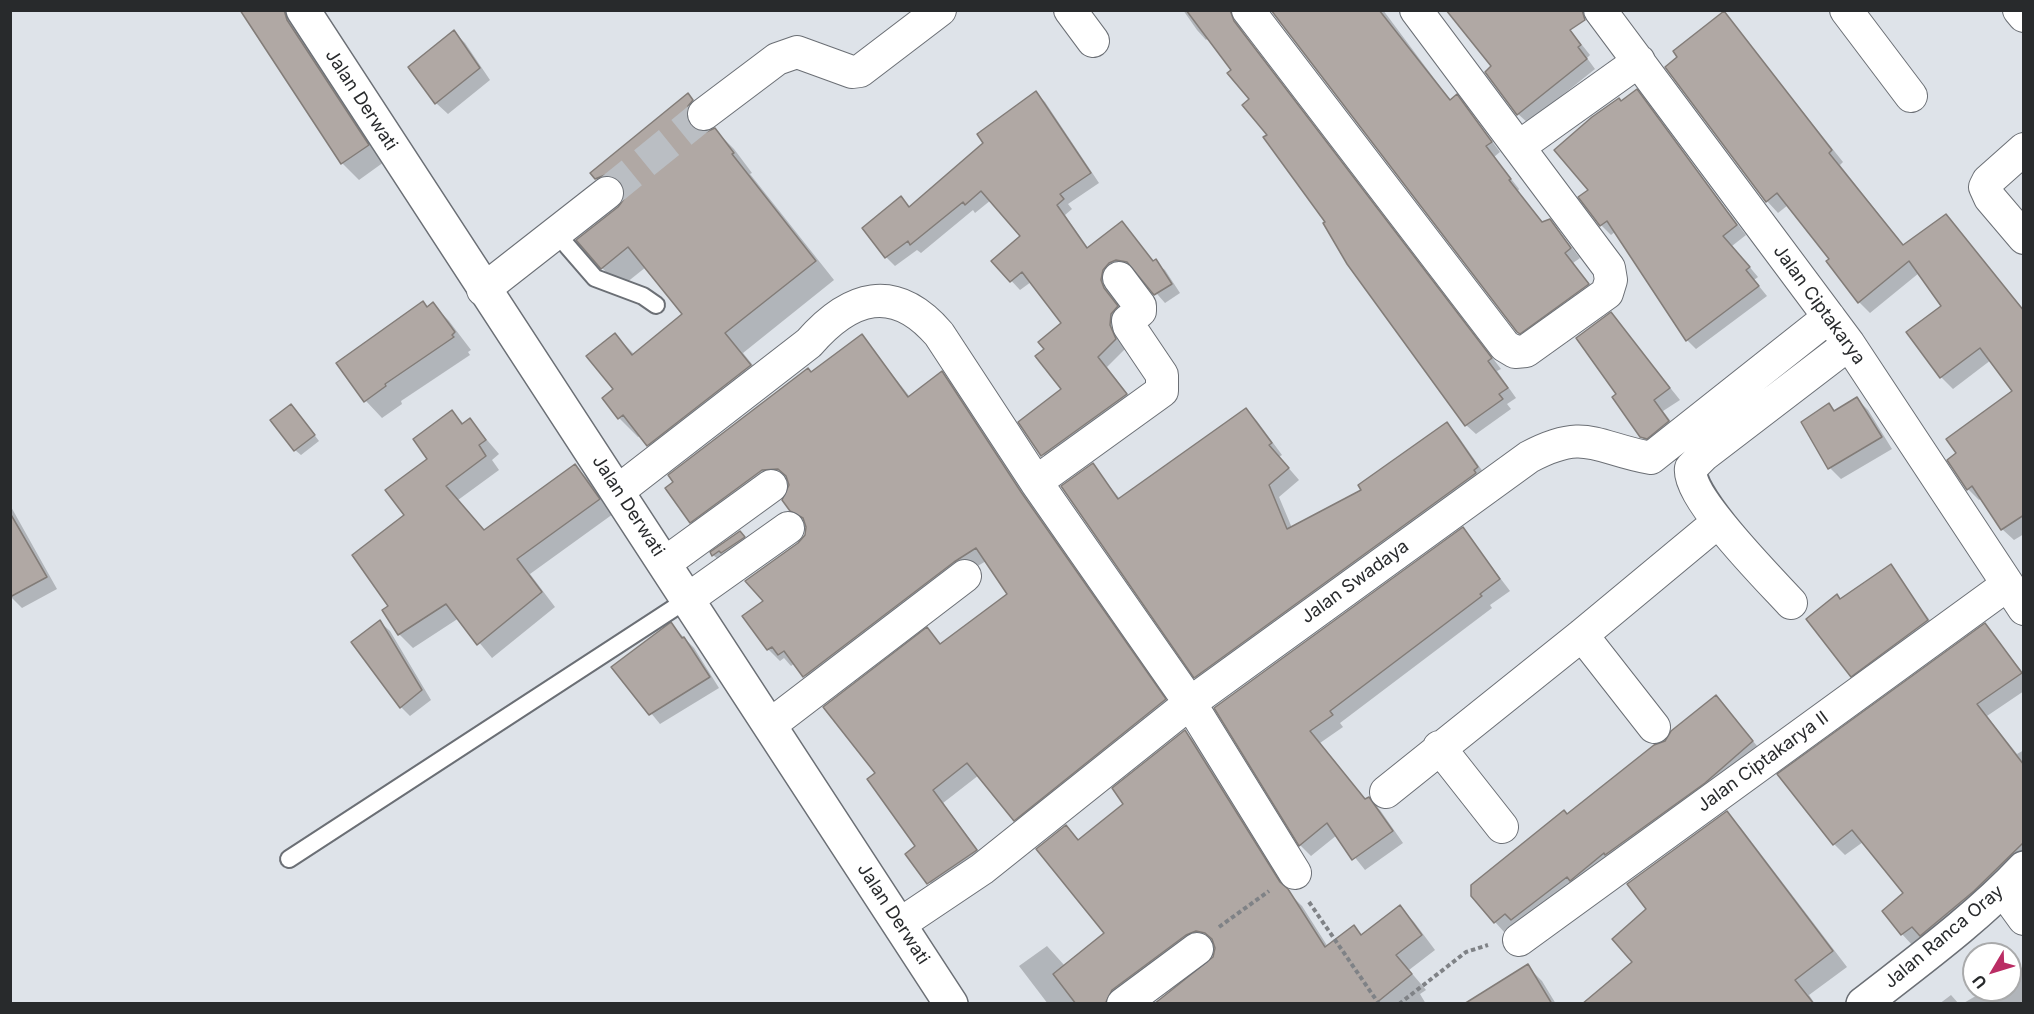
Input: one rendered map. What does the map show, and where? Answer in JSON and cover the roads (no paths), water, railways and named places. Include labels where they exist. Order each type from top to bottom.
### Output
[{"type":"main road","name":"Jalan Derwati","points":[[303,10],[483,290],[618,491],[951,1004]]},
{"type":"main road","name":"Jalan Ranca Oray","points":[[1863,1004],[2013,879]]},
{"type":"street","points":[[704,114],[777,59],[796,52],[852,72],[860,71],[940,10]]},
{"type":"street","points":[[1070,10],[1093,41]]},
{"type":"street","points":[[1248,10],[1509,351],[1519,353],[1526,351],[1603,297],[1607,293],[1611,280],[1609,268],[1521,146],[1416,10]]},
{"type":"street","name":"Jalan Ciptakarya","points":[[1600,10],[1849,344],[2015,597]]},
{"type":"street","points":[[1846,10],[1911,96]]},
{"type":"street","points":[[2019,10],[2024,16]]},
{"type":"street","points":[[1521,146],[1639,61]]},
{"type":"street","points":[[2024,149],[1988,181],[1985,188],[1990,198],[2024,238]]},
{"type":"street","points":[[483,290],[607,193]]},
{"type":"street","points":[[1036,482],[1162,391],[1162,375],[1129,326],[1128,321],[1140,311],[1140,306],[1119,278]]},
{"type":"street","points":[[618,491],[809,343],[825,325],[849,308],[872,299],[922,315],[945,343],[1036,482],[1190,703],[1295,873]]},
{"type":"street","name":"Jalan Swadaya","points":[[900,924],[982,869],[1190,703],[1529,457],[1560,442],[1585,440],[1625,453],[1651,458],[1829,317]]},
{"type":"street","points":[[1791,603],[1718,522],[1690,478],[1691,468],[1704,455],[1849,344]]},
{"type":"street","points":[[665,563],[771,486]]},
{"type":"street","points":[[1386,792],[1439,747],[1582,635],[1718,522]]},
{"type":"street","points":[[688,599],[788,528]]},
{"type":"street","points":[[770,725],[965,576]]},
{"type":"street","name":"Jalan Ciptakarya II","points":[[1519,940],[2015,597]]},
{"type":"street","points":[[1582,635],[1654,727]]},
{"type":"street","points":[[1439,747],[1502,827]]},
{"type":"street","points":[[2013,879],[2024,919]]},
{"type":"street","points":[[1123,1004],[1197,949]]},
{"type":"lane","points":[[556,233],[595,278],[643,296],[656,305]]},
{"type":"lane","points":[[289,859],[688,599]]},
{"type":"tunnel","points":[[607,193],[704,114]]}]
